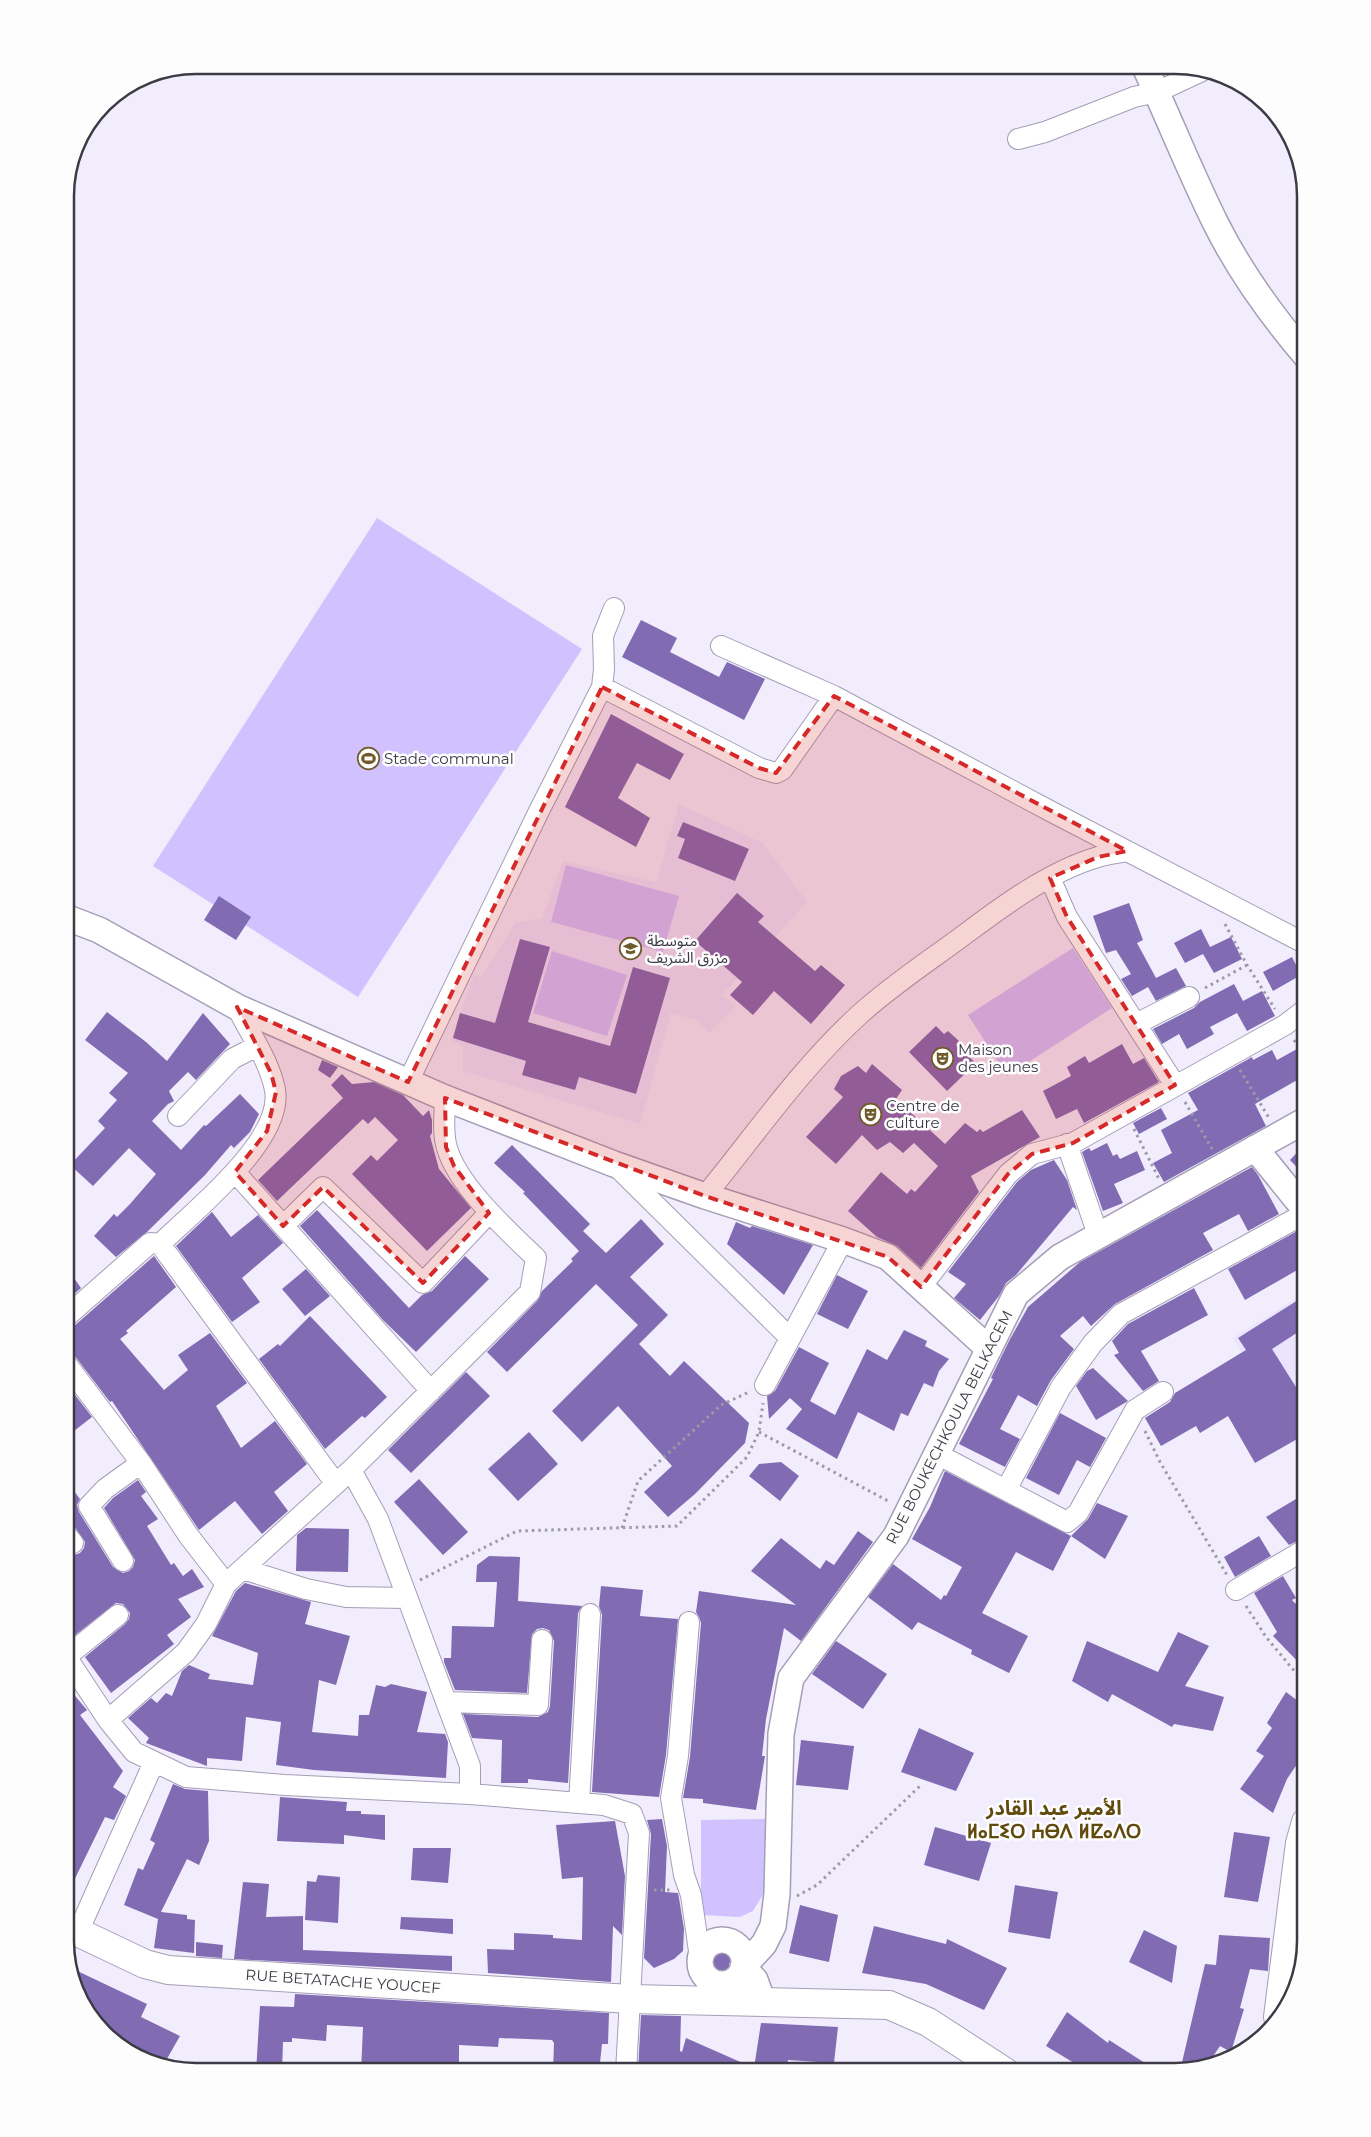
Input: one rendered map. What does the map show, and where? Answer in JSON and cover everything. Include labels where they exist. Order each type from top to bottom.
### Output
[{"type":"main road","points":[[1280,2004],[1297,1867]]},
{"type":"main road","name":"RUE BETATACHE YOUCEF","points":[[74,1930],[145,1964],[168,1970],[630,1999],[889,2005],[928,2022],[991,2063]]},
{"type":"street","points":[[1148,74],[1217,225],[1257,292],[1297,345]]},
{"type":"street","points":[[1018,139],[1045,132],[1134,97],[1157,92],[1193,75]]},
{"type":"street","points":[[408,1082],[539,811],[602,687],[603,636],[614,608]]},
{"type":"street","points":[[721,646],[834,696],[1297,939]]},
{"type":"street","points":[[602,687],[759,768],[776,773],[782,770],[834,696]]},
{"type":"street","points":[[705,1196],[791,1090],[859,1015],[1003,906],[1050,878],[1098,857],[1128,851]]},
{"type":"street","points":[[1050,878],[1067,917],[1175,1085]]},
{"type":"street","points":[[74,920],[99,930],[237,1007],[445,1098],[614,1164],[705,1196],[843,1240],[888,1257],[989,1349]]},
{"type":"street","points":[[1136,1024],[1189,997]]},
{"type":"street","points":[[160,1244],[235,1172],[267,1131],[274,1110],[276,1092],[271,1073],[237,1007]]},
{"type":"street","points":[[921,1288],[1008,1174],[1032,1154],[1067,1144],[1285,1025],[1297,1016]]},
{"type":"street","points":[[178,1116],[232,1059],[257,1046]]},
{"type":"street","points":[[108,1720],[186,1652],[206,1624],[226,1584],[351,1470],[530,1292],[536,1258],[490,1213],[454,1166],[446,1147],[444,1129],[445,1098]]},
{"type":"street","name":"RUE BOUKECHKOULA BELKACEM","points":[[743,1967],[764,1944],[773,1926],[781,1734],[790,1678],[896,1536],[1016,1294],[1060,1257],[1297,1125]]},
{"type":"street","points":[[1067,1144],[1098,1235]]},
{"type":"street","points":[[1255,1148],[1297,1201]]},
{"type":"street","points":[[614,1164],[790,1338]]},
{"type":"street","points":[[235,1172],[431,1391]]},
{"type":"street","points":[[283,1226],[322,1187],[423,1283],[490,1213]]},
{"type":"street","points":[[1006,1490],[1061,1387],[1093,1343],[1121,1314],[1297,1217]]},
{"type":"street","points":[[765,1385],[843,1240]]},
{"type":"street","points":[[74,1310],[150,1243],[160,1244],[336,1484]]},
{"type":"street","points":[[74,1374],[141,1463],[188,1535],[226,1584]]},
{"type":"street","points":[[937,1454],[1067,1522],[1078,1513],[1135,1410],[1163,1392]]},
{"type":"street","points":[[123,1561],[89,1506],[106,1489],[141,1463]]},
{"type":"street","points":[[351,1470],[378,1519],[470,1766],[470,1794]]},
{"type":"street","points":[[1236,1590],[1297,1554]]},
{"type":"street","points":[[243,1568],[306,1589],[346,1597],[406,1594]]},
{"type":"street","points":[[579,1803],[590,1614]]},
{"type":"street","points":[[74,1650],[118,1615]]},
{"type":"street","points":[[689,1622],[678,1756],[671,1798],[684,1875],[688,1886],[701,1971],[709,1981],[721,1985]]},
{"type":"street","points":[[446,1702],[538,1705],[542,1640]]},
{"type":"street","points":[[74,1668],[108,1720],[134,1752],[186,1777],[285,1785],[470,1794],[604,1805],[632,1814],[639,1833],[626,2063]]},
{"type":"street","points":[[74,1925],[154,1762]]},
{"type":"street","points":[[682,1999],[733,1982],[738,1978],[744,1959],[741,1952],[730,1942],[715,1941],[703,1951],[700,1958]]},
{"type":"street","points":[[743,1967],[755,1980],[763,2002]]},
{"type":"path","points":[[1209,894],[1247,965],[1285,1025]]},
{"type":"path","points":[[1189,997],[1247,965]]},
{"type":"path","points":[[1231,1054],[1279,1135]]},
{"type":"path","points":[[1175,1085],[1222,1166]]},
{"type":"path","points":[[1126,1113],[1168,1197]]},
{"type":"path","points":[[406,1594],[517,1531],[677,1526],[747,1456],[759,1432],[765,1385]]},
{"type":"path","points":[[622,1528],[638,1481],[721,1405],[765,1385]]},
{"type":"path","points":[[1135,1410],[1160,1462],[1236,1590],[1266,1638],[1297,1674]]},
{"type":"path","points":[[759,1432],[908,1512]]},
{"type":"path","points":[[775,1909],[817,1885],[921,1786]]},
{"type":"path","points":[[636,1889],[672,1890],[688,1886]]},
{"type":"highlighted area","points":[[602,687],[759,768],[776,773],[834,696],[1127,851],[1098,857],[1050,878],[1067,917],[1175,1085],[1073,1143],[1032,1154],[1008,1174],[921,1287],[888,1257],[705,1196],[445,1098],[446,1147],[454,1166],[489,1213],[423,1283],[323,1187],[283,1226],[235,1172],[267,1131],[276,1092],[271,1073],[237,1007],[408,1082]]},
{"type":"shaded area","name":"Stade communal","points":[[377,518],[582,649],[358,997],[153,866]]},
{"type":"shaded area","name":"متوسطة مزرق الشريف","points":[[679,804],[763,843],[807,902],[722,995],[736,1006],[709,1033],[697,1020],[671,1013],[640,1124],[463,1071],[463,1047],[451,1040],[474,975],[481,977],[515,923],[542,918],[563,861],[656,882]]},
{"type":"shaded area","points":[[566,865],[679,896],[663,952],[551,922]]},
{"type":"shaded area","points":[[1073,948],[1112,1008],[1007,1076],[968,1015]]},
{"type":"shaded area","points":[[552,951],[627,975],[607,1036],[533,1013]]},
{"type":"shaded area","points":[[1297,1298],[1297,1447],[1233,1338]]},
{"type":"shaded area","points":[[769,1819],[765,1891],[753,1911],[740,1917],[701,1915],[701,1820]]},
{"type":"building","points":[[641,620],[677,638],[670,652],[719,677],[727,662],[765,679],[744,720],[622,657]]},
{"type":"building","points":[[611,714],[684,754],[670,780],[637,763],[618,798],[650,818],[636,847],[565,807]]},
{"type":"building","points":[[683,822],[749,849],[735,881],[678,858],[685,839],[677,836]]},
{"type":"building","points":[[737,893],[764,916],[758,922],[815,971],[821,965],[845,985],[811,1024],[774,991],[753,1015],[730,995],[742,982],[695,941]]},
{"type":"building","points":[[219,896],[251,917],[236,940],[204,920]]},
{"type":"building","points":[[1129,903],[1143,940],[1137,943],[1156,978],[1176,968],[1186,986],[1156,1001],[1148,987],[1132,996],[1121,979],[1131,974],[1116,950],[1106,953],[1093,916]]},
{"type":"building","points":[[1201,929],[1210,947],[1231,937],[1242,959],[1214,973],[1203,954],[1185,963],[1174,943]]},
{"type":"building","points":[[520,939],[550,947],[528,1022],[610,1046],[633,967],[670,978],[636,1094],[579,1077],[575,1090],[522,1075],[526,1061],[453,1038],[460,1013],[495,1023]]},
{"type":"building","points":[[1292,957],[1297,967],[1297,977],[1273,991],[1263,972]]},
{"type":"building","points":[[1234,984],[1243,1001],[1262,991],[1275,1016],[1247,1031],[1237,1013],[1210,1027],[1214,1034],[1187,1049],[1179,1034],[1162,1044],[1153,1029],[1194,1008],[1200,1002]]},
{"type":"building","points":[[107,1012],[167,1061],[203,1013],[230,1044],[196,1080],[188,1072],[169,1091],[174,1101],[168,1104],[152,1121],[181,1150],[204,1125],[206,1126],[240,1094],[259,1114],[250,1132],[234,1148],[231,1145],[205,1175],[147,1232],[116,1257],[94,1236],[114,1214],[117,1217],[130,1204],[156,1174],[129,1148],[93,1186],[74,1169],[74,1161],[105,1128],[98,1121],[117,1100],[109,1093],[128,1073],[85,1040]]},
{"type":"building","name":"Maison des jeunes","points":[[936,1026],[944,1034],[948,1031],[959,1041],[956,1045],[976,1063],[947,1091],[909,1052]]},
{"type":"building","points":[[1122,1044],[1133,1064],[1144,1058],[1159,1082],[1084,1123],[1077,1109],[1056,1119],[1043,1091],[1071,1076],[1067,1067],[1085,1056],[1089,1063]]},
{"type":"building","points":[[1297,1049],[1297,1080],[1255,1104],[1266,1126],[1164,1182],[1153,1163],[1172,1153],[1161,1130],[1198,1110],[1188,1093],[1252,1057],[1253,1060],[1272,1050],[1277,1060]]},
{"type":"building","points":[[322,1060],[338,1067],[330,1078],[318,1070]]},
{"type":"building","points":[[872,1064],[902,1090],[896,1099],[945,1144],[965,1123],[977,1132],[980,1129],[983,1132],[1022,1110],[1040,1137],[971,1176],[979,1192],[921,1268],[897,1246],[877,1237],[848,1211],[881,1172],[907,1194],[911,1189],[915,1192],[938,1166],[914,1143],[903,1153],[890,1142],[877,1150],[862,1135],[836,1164],[806,1137],[843,1097],[834,1089],[841,1076],[858,1066],[866,1073]]},
{"type":"building","points":[[342,1074],[352,1084],[374,1082],[403,1095],[423,1116],[429,1110],[432,1120],[432,1133],[430,1136],[439,1169],[471,1208],[427,1251],[352,1174],[371,1155],[377,1161],[398,1140],[375,1117],[368,1124],[363,1119],[277,1201],[258,1180],[343,1098],[331,1085]]},
{"type":"building","points":[[1161,1108],[1167,1119],[1139,1134],[1133,1123]]},
{"type":"building","points":[[1107,1143],[1113,1156],[1117,1154],[1120,1159],[1137,1151],[1145,1170],[1114,1184],[1123,1203],[1103,1211],[1082,1152],[1089,1148],[1091,1151]]},
{"type":"building","points":[[512,1145],[590,1224],[583,1231],[606,1253],[641,1219],[664,1244],[630,1277],[668,1315],[639,1344],[670,1376],[684,1361],[749,1423],[745,1443],[695,1494],[668,1517],[644,1492],[672,1466],[618,1406],[582,1442],[552,1411],[638,1325],[596,1284],[507,1372],[487,1352],[538,1300],[542,1291],[573,1261],[571,1259],[579,1251],[523,1193],[525,1192],[494,1163]]},
{"type":"building","points":[[1297,1153],[1297,1167],[1290,1160]]},
{"type":"building","points":[[1054,1160],[1067,1180],[1077,1210],[1073,1207],[1016,1275],[1006,1283],[999,1296],[980,1320],[954,1298],[966,1284],[948,1272],[1017,1182],[1031,1170]]},
{"type":"building","points":[[1252,1167],[1279,1214],[1248,1231],[1239,1214],[1203,1233],[1213,1250],[1115,1304],[1091,1326],[1083,1316],[1060,1336],[1074,1349],[1051,1380],[1037,1406],[1018,1395],[1000,1429],[1020,1439],[1005,1467],[959,1444],[993,1379],[991,1378],[1009,1341],[1028,1307],[1080,1262]]},
{"type":"building","points":[[317,1210],[409,1308],[422,1295],[432,1291],[465,1256],[489,1279],[416,1352],[383,1320],[300,1226]]},
{"type":"building","points":[[212,1212],[231,1237],[258,1215],[283,1243],[242,1278],[260,1302],[232,1322],[176,1246]]},
{"type":"building","points":[[736,1222],[750,1228],[752,1226],[813,1245],[784,1295],[727,1244]]},
{"type":"building","points":[[1297,1231],[1297,1270],[1245,1300],[1228,1269]]},
{"type":"building","points":[[154,1256],[176,1287],[126,1331],[128,1333],[120,1339],[164,1390],[188,1370],[178,1355],[210,1333],[247,1383],[216,1406],[241,1448],[275,1421],[307,1464],[274,1492],[288,1511],[262,1534],[235,1501],[199,1530],[112,1401],[110,1402],[74,1355],[74,1326]]},
{"type":"building","points":[[306,1269],[330,1296],[305,1316],[282,1289]]},
{"type":"building","points":[[837,1275],[868,1291],[848,1329],[817,1314]]},
{"type":"building","points":[[74,1278],[81,1288],[74,1294]]},
{"type":"building","points":[[1194,1288],[1208,1315],[1141,1351],[1159,1381],[1143,1391],[1114,1355],[1119,1353],[1112,1341],[1128,1324]]},
{"type":"building","points":[[1297,1301],[1297,1333],[1272,1349],[1297,1389],[1297,1439],[1255,1463],[1228,1416],[1200,1433],[1196,1426],[1161,1446],[1145,1418],[1170,1402],[1175,1393],[1246,1350],[1238,1338]]},
{"type":"building","points":[[310,1316],[387,1397],[365,1418],[362,1416],[325,1449],[259,1359],[278,1344],[280,1346]]},
{"type":"building","points":[[904,1330],[927,1341],[925,1346],[949,1359],[939,1371],[933,1387],[924,1383],[908,1416],[901,1413],[894,1431],[858,1412],[837,1459],[786,1429],[802,1409],[790,1398],[769,1419],[767,1396],[775,1391],[799,1347],[829,1363],[810,1401],[835,1415],[867,1349],[887,1360]]},
{"type":"building","points":[[1093,1368],[1128,1401],[1096,1420],[1076,1386],[1087,1371]]},
{"type":"building","points":[[466,1372],[490,1396],[411,1473],[388,1450]]},
{"type":"building","points":[[74,1394],[92,1417],[74,1431]]},
{"type":"building","points":[[1060,1413],[1106,1438],[1090,1467],[1077,1460],[1059,1495],[1026,1478]]},
{"type":"building","points":[[529,1432],[558,1464],[518,1501],[488,1469]]},
{"type":"building","points":[[781,1462],[799,1476],[780,1501],[749,1476],[759,1464]]},
{"type":"building","points":[[945,1471],[1071,1536],[1053,1571],[1016,1552],[982,1613],[1028,1636],[1009,1673],[971,1654],[972,1650],[918,1622],[912,1630],[868,1597],[893,1564],[941,1600],[944,1595],[946,1596],[962,1567],[912,1539],[930,1507]]},
{"type":"building","points":[[419,1479],[468,1532],[443,1555],[394,1502]]},
{"type":"building","points":[[138,1480],[146,1492],[141,1496],[158,1519],[147,1526],[171,1565],[174,1563],[183,1576],[192,1569],[204,1587],[178,1599],[191,1617],[167,1635],[174,1644],[111,1693],[85,1657],[125,1624],[129,1619],[130,1613],[123,1604],[116,1603],[74,1636],[74,1555],[80,1553],[84,1548],[85,1542],[74,1526],[74,1491],[80,1499],[77,1505],[79,1512],[113,1567],[123,1573],[133,1567],[135,1560],[104,1508],[113,1498]]},
{"type":"building","points":[[1297,1498],[1297,1541],[1289,1545],[1266,1517]]},
{"type":"building","points":[[1097,1503],[1128,1516],[1105,1559],[1071,1536],[1088,1519]]},
{"type":"building","points":[[306,1528],[349,1529],[348,1572],[296,1571],[297,1535]]},
{"type":"building","points":[[858,1531],[873,1542],[801,1641],[784,1628],[766,1719],[762,1756],[765,1756],[756,1810],[703,1803],[703,1799],[683,1798],[690,1757],[701,1623],[696,1612],[699,1591],[796,1605],[751,1571],[781,1538],[820,1569],[826,1560],[834,1565]]},
{"type":"building","points":[[1259,1536],[1271,1556],[1235,1577],[1224,1557]]},
{"type":"building","points":[[489,1556],[520,1557],[518,1601],[582,1606],[578,1613],[568,1783],[528,1779],[528,1783],[501,1783],[502,1740],[472,1738],[463,1714],[538,1717],[548,1712],[554,1641],[549,1630],[537,1629],[532,1634],[527,1693],[455,1690],[444,1662],[444,1658],[451,1658],[452,1626],[494,1627],[497,1582],[476,1582],[477,1565]]},
{"type":"building","points":[[1283,1576],[1296,1598],[1292,1600],[1297,1605],[1297,1661],[1273,1636],[1277,1632],[1254,1593]]},
{"type":"building","points":[[245,1583],[311,1602],[305,1624],[350,1636],[336,1685],[319,1680],[312,1732],[358,1736],[359,1715],[369,1715],[376,1685],[385,1687],[391,1684],[427,1692],[417,1732],[445,1734],[448,1742],[446,1778],[314,1770],[276,1765],[281,1722],[246,1717],[242,1761],[207,1758],[207,1766],[146,1743],[149,1738],[128,1718],[151,1698],[157,1703],[166,1693],[172,1696],[182,1671],[189,1665],[210,1674],[208,1679],[253,1685],[258,1653],[212,1636],[236,1591]]},
{"type":"building","points":[[601,1586],[643,1590],[640,1616],[678,1619],[666,1755],[659,1797],[592,1792],[602,1615],[599,1606]]},
{"type":"building","points":[[1178,1632],[1209,1646],[1185,1686],[1224,1697],[1213,1731],[1174,1724],[1172,1727],[1112,1694],[1108,1702],[1072,1681],[1087,1641],[1158,1672]]},
{"type":"building","points":[[836,1641],[887,1674],[863,1709],[812,1674]]},
{"type":"building","points":[[1286,1692],[1297,1700],[1297,1764],[1287,1779],[1273,1813],[1240,1789],[1264,1756],[1256,1751],[1272,1728],[1267,1723]]},
{"type":"building","points":[[74,1695],[87,1710],[80,1715],[123,1771],[113,1787],[126,1796],[114,1820],[105,1817],[74,1881]]},
{"type":"building","points":[[919,1728],[974,1753],[956,1791],[901,1772]]},
{"type":"building","points":[[801,1740],[854,1746],[848,1790],[796,1785]]},
{"type":"building","points":[[173,1784],[185,1789],[208,1791],[209,1841],[199,1865],[187,1859],[161,1912],[187,1915],[187,1919],[195,1920],[194,1953],[154,1948],[158,1919],[124,1905],[138,1868],[143,1870],[155,1843],[150,1840]]},
{"type":"building","points":[[280,1797],[347,1802],[346,1811],[361,1811],[361,1814],[385,1815],[385,1840],[344,1835],[344,1844],[277,1841]]},
{"type":"building","points":[[662,1819],[667,1846],[665,1892],[678,1893],[684,1929],[683,1951],[674,1959],[654,1968],[644,1958],[651,1834],[647,1820]]},
{"type":"building","points":[[615,1821],[625,1876],[622,1935],[613,1926],[611,1982],[488,1973],[487,1949],[514,1950],[514,1933],[553,1935],[553,1938],[582,1940],[583,1877],[562,1879],[556,1825]]},
{"type":"building","points":[[935,1827],[991,1843],[979,1881],[924,1865]]},
{"type":"building","points":[[1234,1832],[1270,1837],[1258,1902],[1224,1897]]},
{"type":"building","points":[[413,1848],[451,1848],[448,1883],[411,1880]]},
{"type":"building","points":[[318,1875],[340,1877],[338,1923],[305,1920],[307,1881],[316,1882]]},
{"type":"building","points":[[243,1882],[269,1884],[266,1917],[303,1916],[303,1950],[452,1956],[452,1971],[234,1959]]},
{"type":"building","points":[[1015,1885],[1058,1892],[1050,1939],[1008,1932]]},
{"type":"building","points":[[800,1905],[838,1915],[829,1962],[789,1953]]},
{"type":"building","points":[[401,1917],[453,1919],[453,1934],[400,1929]]},
{"type":"building","points":[[874,1926],[946,1944],[947,1939],[1007,1968],[984,2010],[926,1984],[862,1973]]},
{"type":"building","points":[[1144,1930],[1177,1946],[1172,1983],[1129,1962]]},
{"type":"building","points":[[1219,1935],[1270,1938],[1268,1971],[1250,1969],[1240,2008],[1244,2009],[1232,2049],[1229,2051],[1220,2046],[1212,2057],[1182,2063],[1205,1964],[1216,1965]]},
{"type":"building","points":[[196,1942],[223,1945],[222,1958],[196,1956]]},
{"type":"building","points":[[720,1951],[728,1952],[733,1957],[729,1964],[730,1973],[721,1976],[714,1972],[710,1965],[713,1954]]},
{"type":"building","points":[[78,1971],[147,2004],[141,2017],[180,2036],[167,2060],[142,2051],[128,2043],[104,2022],[94,2009],[86,1995]]},
{"type":"building","points":[[295,1994],[609,2013],[608,2044],[602,2044],[600,2063],[553,2063],[554,2043],[552,2040],[499,2038],[498,2047],[459,2045],[459,2063],[361,2063],[363,2027],[327,2025],[326,2041],[292,2038],[292,2042],[283,2042],[282,2063],[257,2063],[260,2006],[294,2007]]},
{"type":"building","points":[[1067,2012],[1108,2043],[1109,2040],[1145,2063],[1074,2063],[1046,2046]]},
{"type":"building","points":[[641,2015],[681,2016],[680,2051],[682,2052],[686,2038],[743,2063],[638,2063]]},
{"type":"building","points":[[761,2023],[838,2027],[834,2063],[788,2060],[788,2063],[755,2063]]},
{"type":"place","name":"Stade communal","points":[[368,758]]},
{"type":"place","name":"متوسطة مزرق الشريف","points":[[631,949]]},
{"type":"place","name":"Maison des jeunes","points":[[942,1058]]},
{"type":"place","name":"Centre de culture","points":[[870,1114]]},
{"type":"district","name":"الأمير عبد القادر ⵍⴰⵎⵉⵔ ⵄⴱⴷ ⵍⵇⴰⴷⵔ","points":[[1054,1820]]}]
